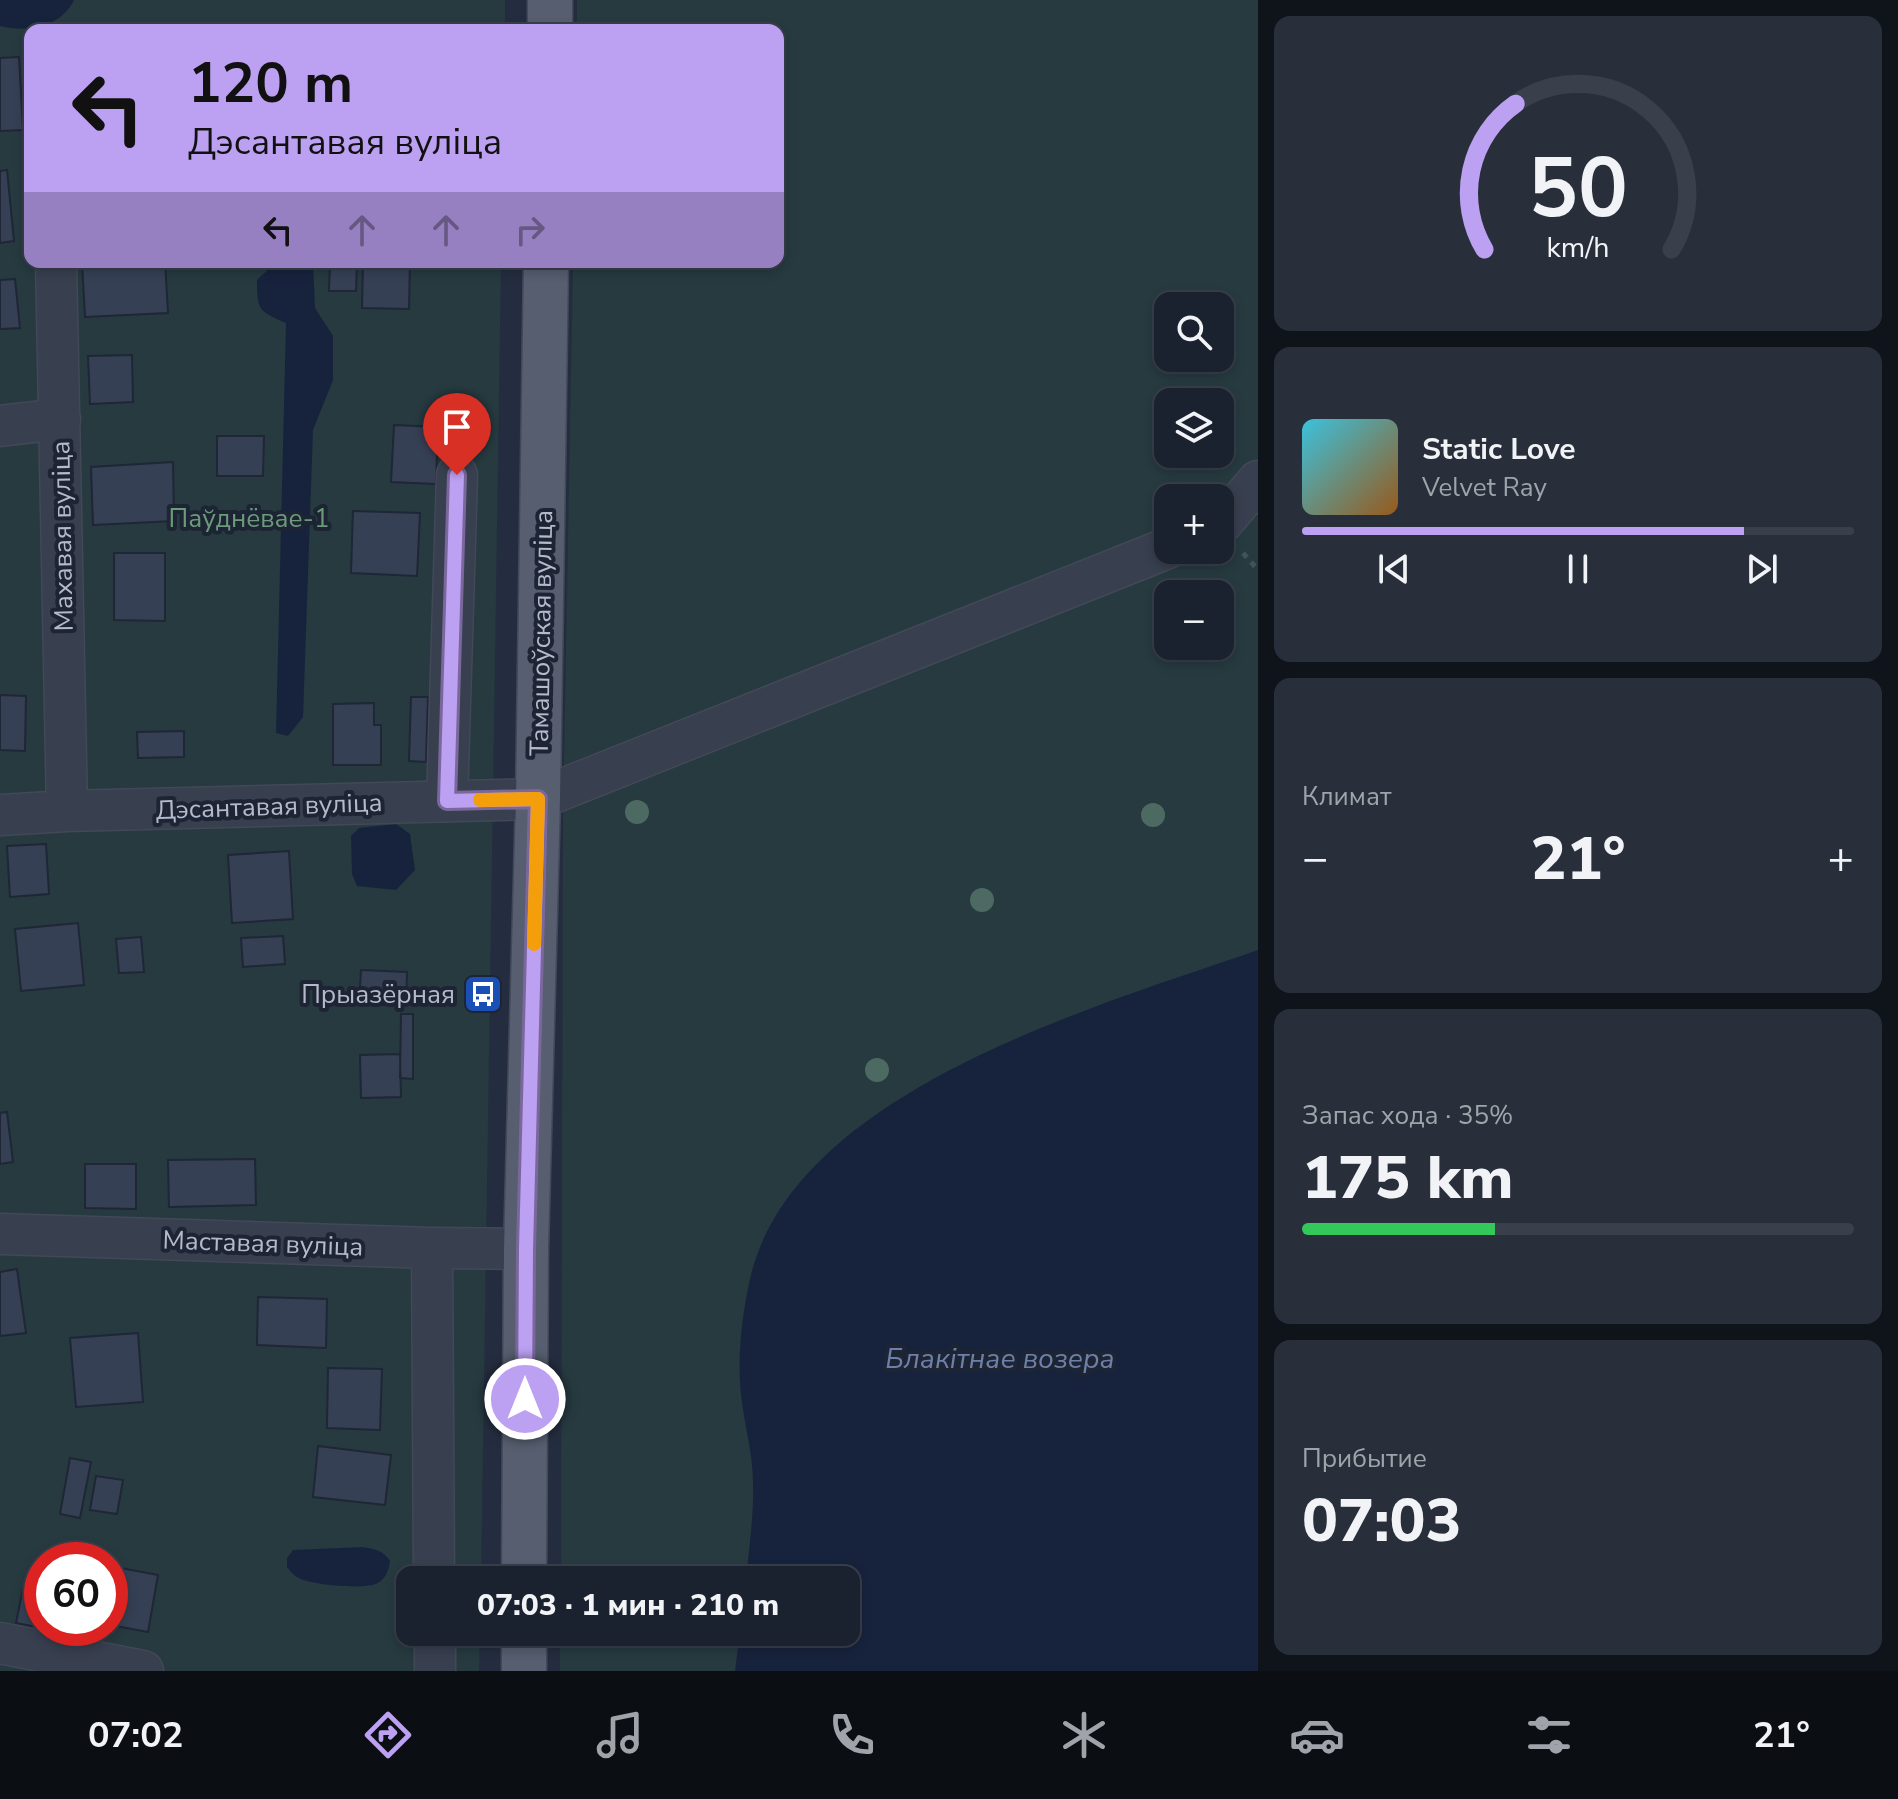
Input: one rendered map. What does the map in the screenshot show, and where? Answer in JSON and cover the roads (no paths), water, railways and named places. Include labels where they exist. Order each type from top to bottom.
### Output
[{"type":"main road","points":[[550,0],[550,24]]},
{"type":"main road","name":"Тамашоўская вуліца","points":[[524,1566],[526,1249],[538,799],[546,268]]},
{"type":"main road","points":[[524,1646],[524,1671]]},
{"type":"lane","name":"Махавая вуліца","points":[[56,268],[67,811]]},
{"type":"lane","points":[[0,426],[60,419]]},
{"type":"lane","points":[[447,801],[457,475]]},
{"type":"lane","points":[[1234,510],[1258,481]]},
{"type":"lane","points":[[1234,523],[1258,516]]},
{"type":"lane","points":[[538,799],[1154,554]]},
{"type":"lane","name":"Дэсантавая вуліца","points":[[0,815],[538,799]]},
{"type":"lane","name":"Маставая вуліца","points":[[0,1234],[526,1249]]},
{"type":"lane","points":[[432,1248],[434,1566]]},
{"type":"lane","points":[[0,1643],[143,1671]]},
{"type":"lane","points":[[435,1646],[435,1671]]},
{"type":"water","points":[[0,0],[74,0],[61,16],[48,24],[24,24],[22,29],[0,26]]},
{"type":"water","points":[[270,268],[313,268],[315,308],[333,336],[333,380],[313,430],[303,717],[288,736],[276,733],[286,323],[261,309],[257,280]]},
{"type":"water","points":[[396,824],[410,834],[415,870],[396,890],[357,886],[352,874],[351,836],[359,828]]},
{"type":"water","name":"Блакітнае возера","points":[[1258,950],[1258,1671],[735,1671],[738,1646],[860,1646],[860,1566],[747,1566],[753,1483],[741,1394],[741,1336],[750,1279],[778,1213],[825,1156],[888,1107],[960,1065],[1118,998]]},
{"type":"water","points":[[362,1547],[384,1554],[390,1561],[387,1574],[378,1583],[352,1586],[317,1583],[299,1578],[287,1567],[287,1558],[293,1550]]},
{"type":"place","name":"Прыазёрная","points":[[483,994]]},
{"type":"park label","name":"Паўднёвае-1","points":[[249,518]]}]
